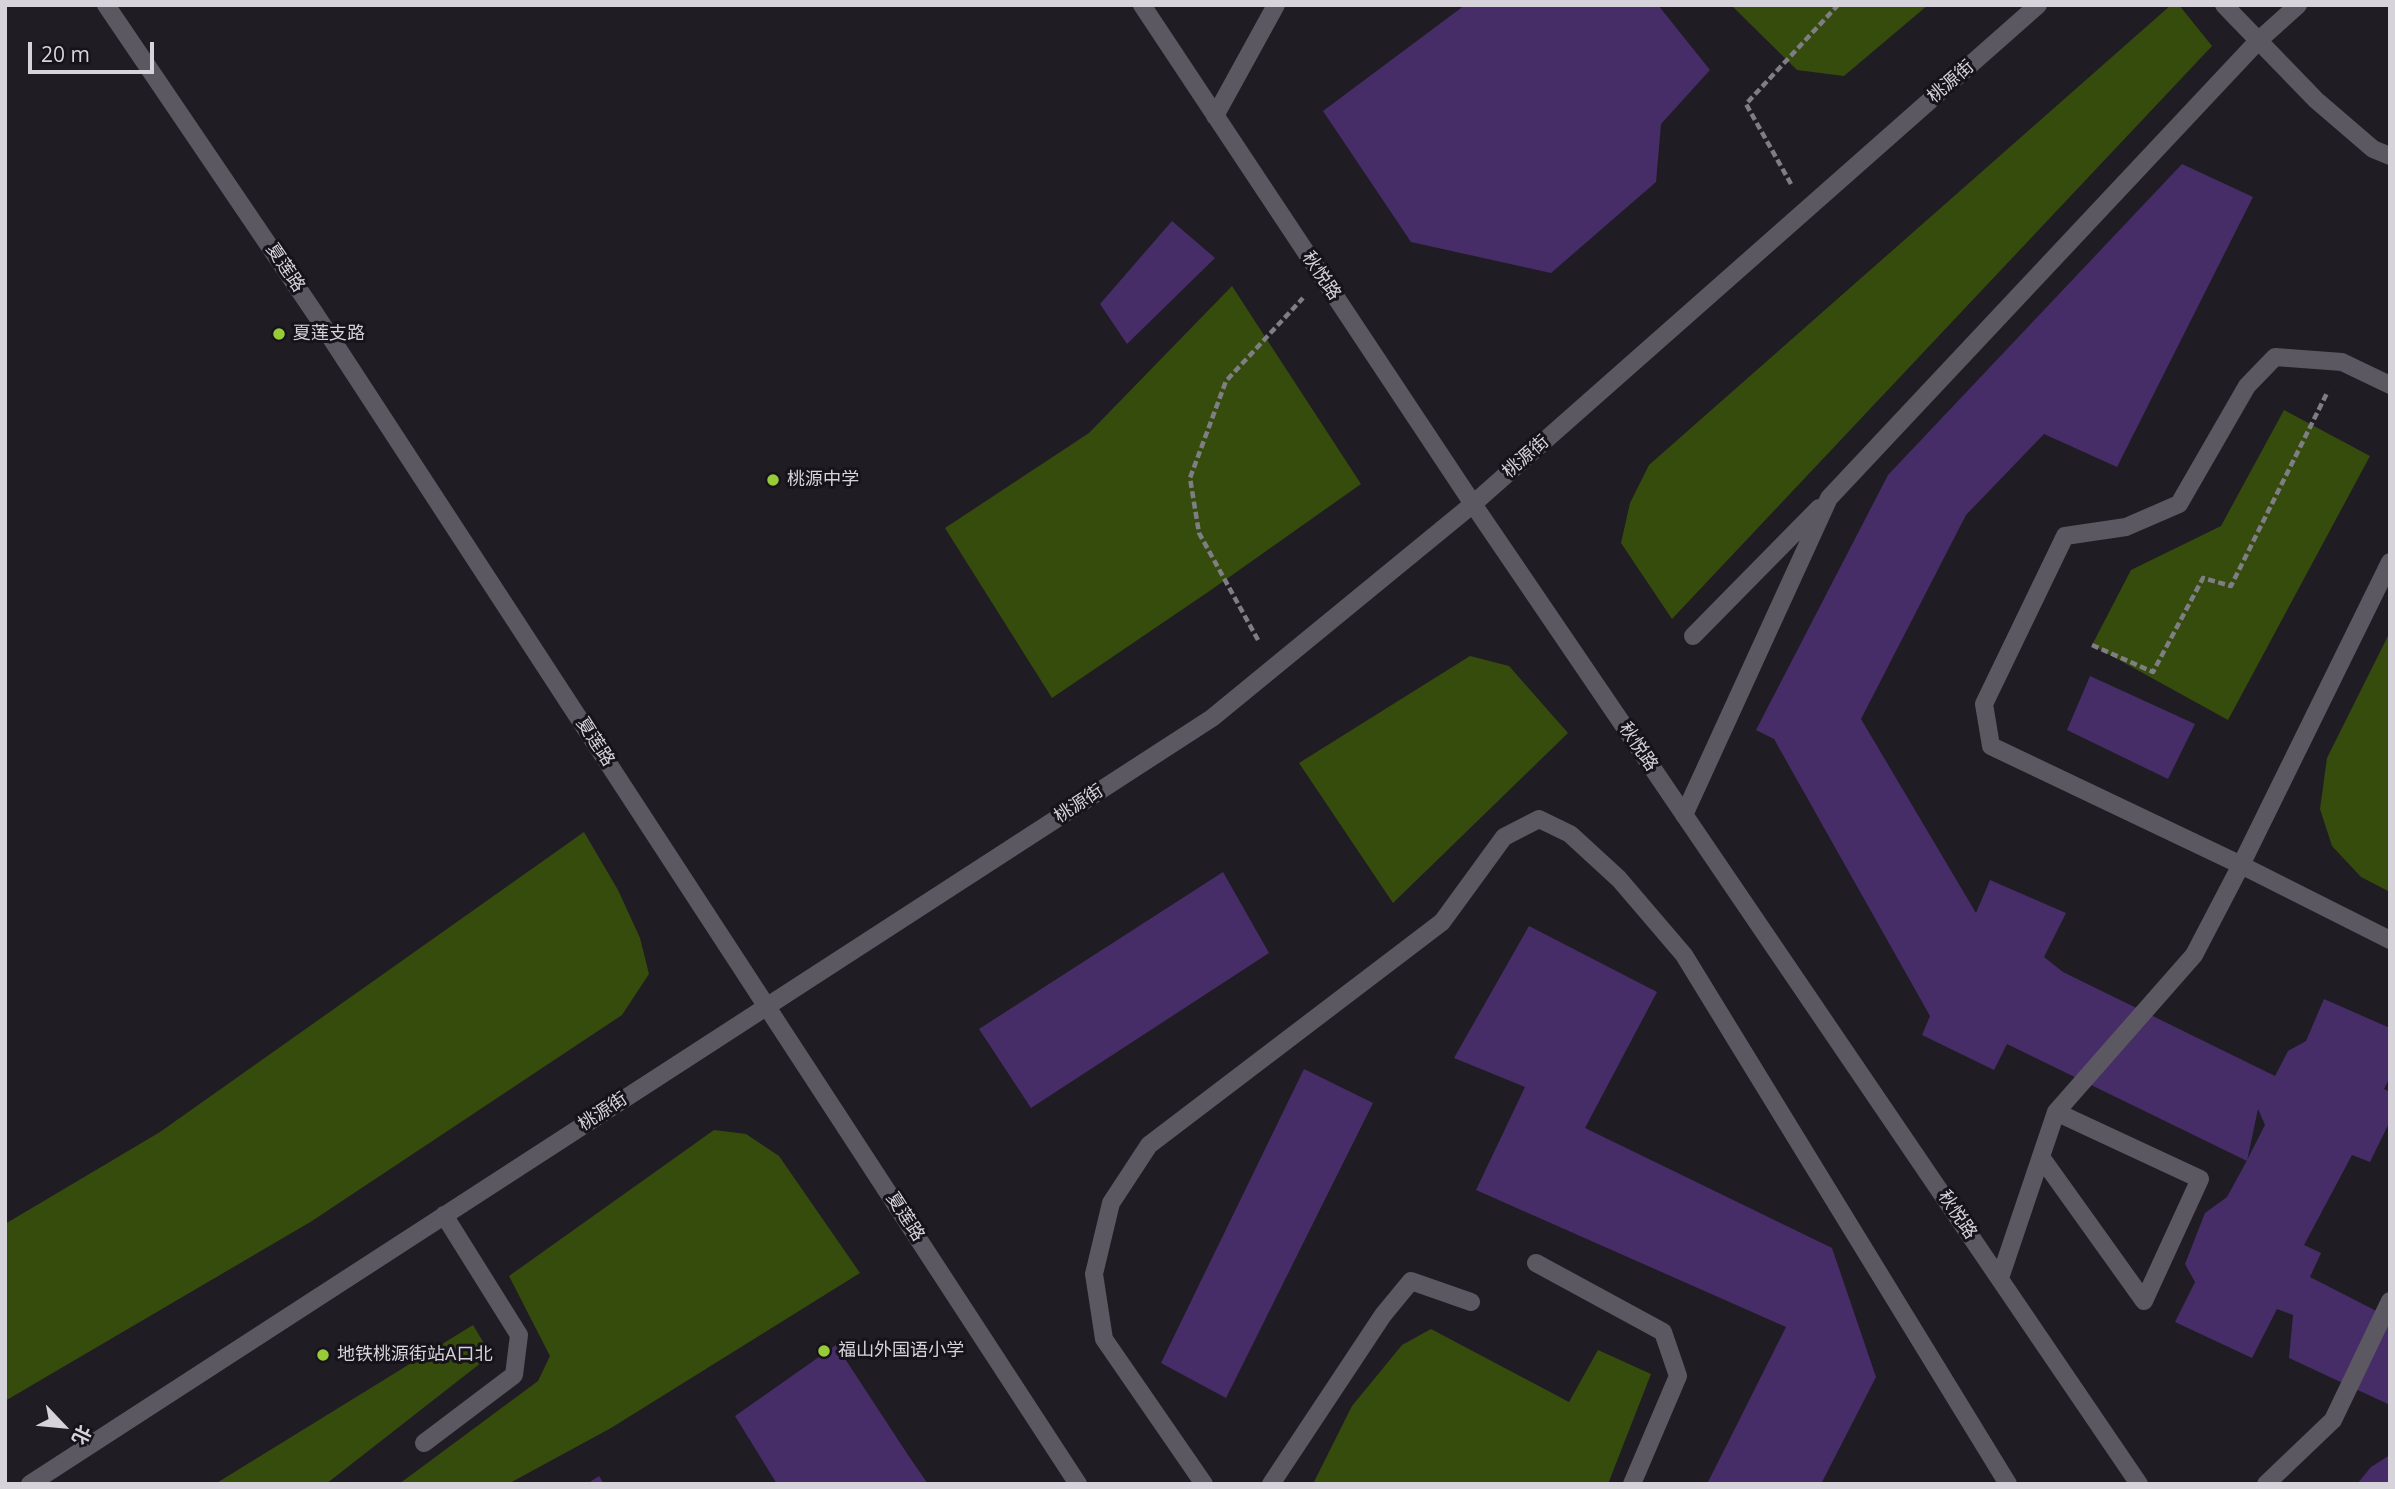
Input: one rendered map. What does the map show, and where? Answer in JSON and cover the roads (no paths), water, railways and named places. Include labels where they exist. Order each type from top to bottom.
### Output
[{"type":"street","name":"夏莲路","points":[[106,5],[286,268],[1078,1484]]},
{"type":"street","name":"秋悦路","points":[[1142,5],[1473,504],[2139,1484]]},
{"type":"street","points":[[1215,116],[1276,5]]},
{"type":"street","name":"桃源街","points":[[30,1484],[1212,718],[1473,504],[2038,5]]},
{"type":"street","points":[[2224,5],[2316,100],[2373,149],[2390,156]]},
{"type":"street","points":[[1693,636],[1829,498],[2258,41],[2298,5]]},
{"type":"street","points":[[2390,385],[2342,362],[2275,357],[2247,386],[2179,504],[2126,527],[2065,536],[1984,704],[1991,746],[2241,865],[2390,940]]},
{"type":"street","points":[[1684,815],[1829,498]]},
{"type":"street","points":[[2000,1278],[2056,1112],[2194,955],[2390,562]]},
{"type":"street","points":[[1204,1484],[1104,1339],[1094,1274],[1111,1203],[1149,1145],[1442,922],[1504,837],[1539,819],[1570,834],[1619,879],[1684,955],[2008,1484]]},
{"type":"street","points":[[2041,1157],[2144,1301],[2200,1179],[2056,1112]]},
{"type":"street","points":[[424,1443],[514,1375],[519,1335],[444,1215]]},
{"type":"street","points":[[1535,1263],[1663,1332],[1678,1376],[1632,1484]]},
{"type":"street","points":[[1271,1484],[1383,1315],[1411,1281],[1471,1302]]},
{"type":"street","points":[[2266,1484],[2333,1420],[2390,1301]]},
{"type":"place","name":"夏莲支路","points":[[279,334]]},
{"type":"place","name":"桃源中学","points":[[773,480]]},
{"type":"place","name":"福山外国语小学","points":[[824,1351]]},
{"type":"place","name":"地铁桃源街站A口北","points":[[323,1355]]}]
